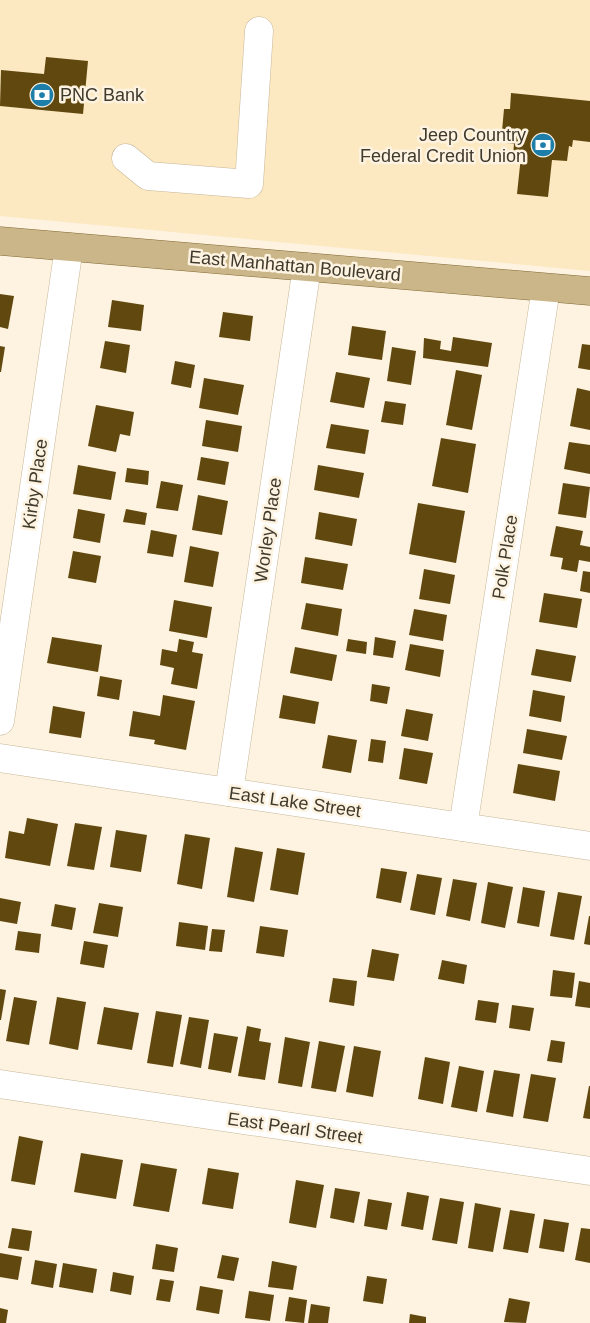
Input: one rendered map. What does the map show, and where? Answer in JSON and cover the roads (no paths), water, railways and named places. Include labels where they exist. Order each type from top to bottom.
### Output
[{"type":"main road","name":"East Manhattan Boulevard","points":[[0,240],[590,291]]},
{"type":"street","points":[[126,158],[148,176],[249,184],[259,31]]},
{"type":"street","name":"Kirby Place","points":[[0,721],[69,246]]},
{"type":"street","name":"Worley Place","points":[[230,792],[306,267]]},
{"type":"street","name":"Polk Place","points":[[463,827],[546,288]]},
{"type":"street","name":"East Lake Street","points":[[0,758],[590,846]]},
{"type":"street","name":"East Pearl Street","points":[[0,1084],[590,1171]]},
{"type":"place","name":"PNC Bank","points":[[42,95]]},
{"type":"place","name":"Jeep Country Federal Credit Union","points":[[543,145]]}]
